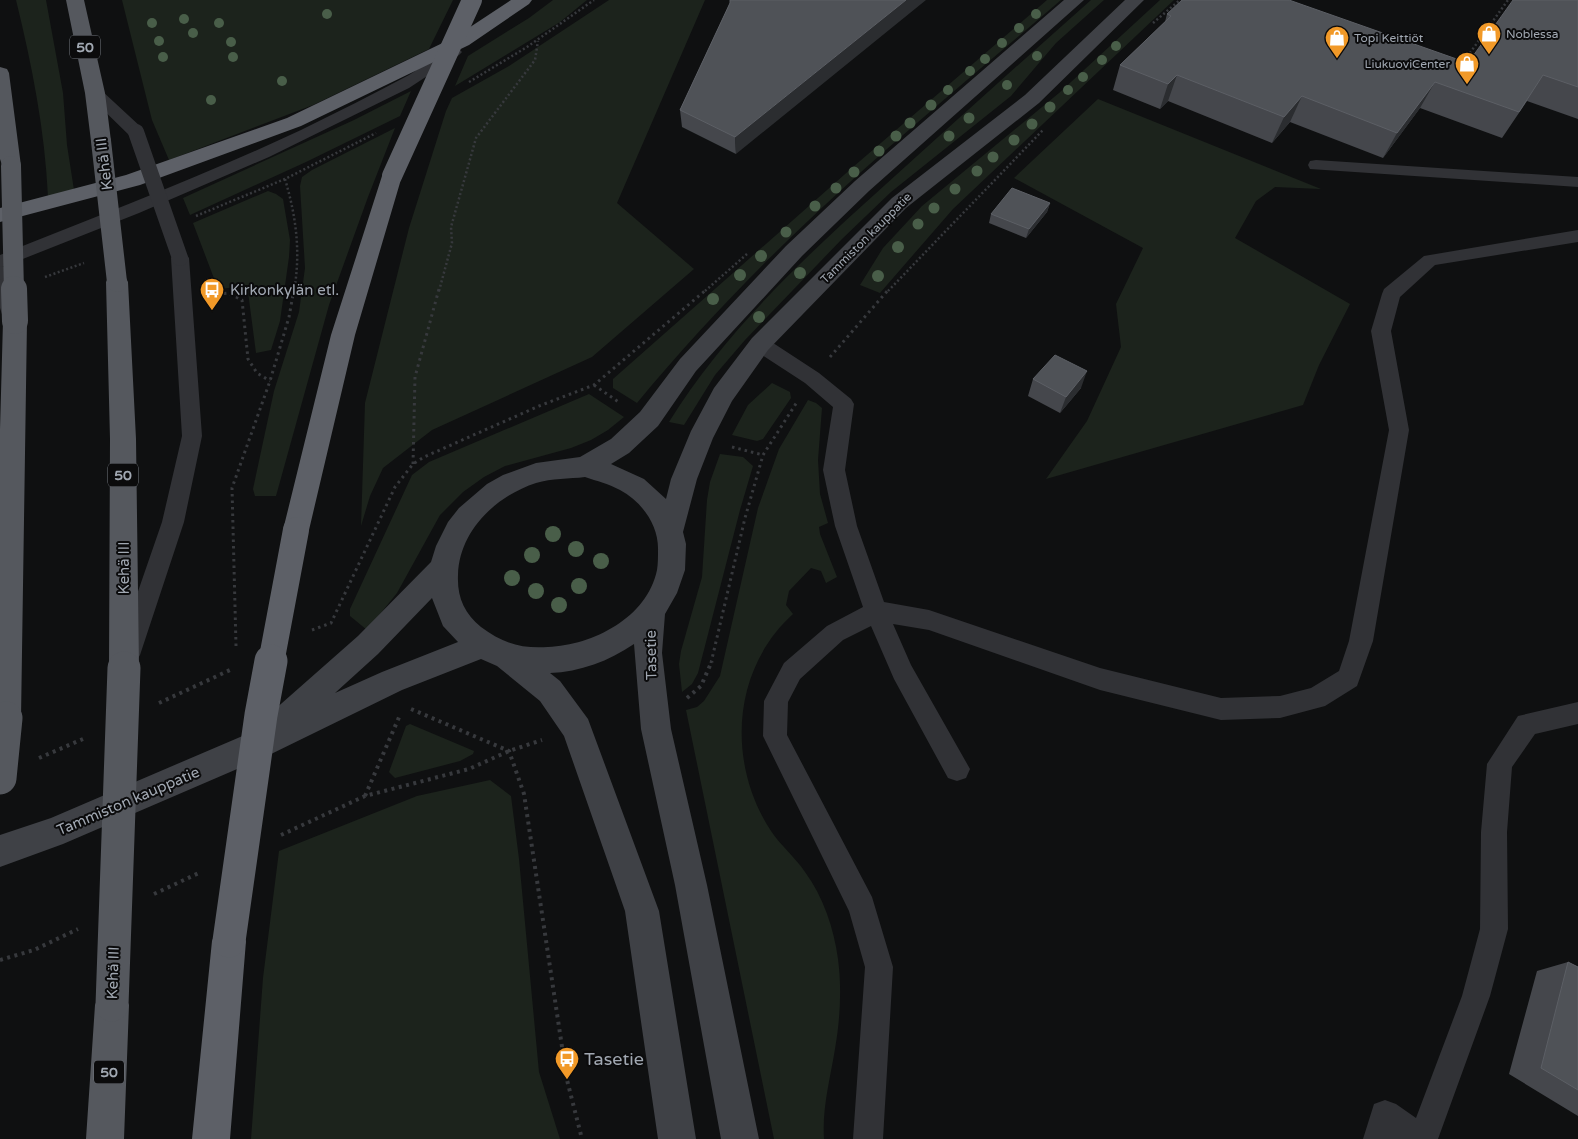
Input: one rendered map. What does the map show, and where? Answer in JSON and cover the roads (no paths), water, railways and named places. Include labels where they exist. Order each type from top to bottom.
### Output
[{"type":"highway","name":"Kehä III","points":[[75,0],[95,93],[117,282],[123,439],[124,668],[112,1005],[105,1139]]},
{"type":"highway","points":[[211,1139],[229,941],[261,715],[296,530],[344,335],[392,176],[472,0]]},
{"type":"highway","points":[[0,215],[133,180],[294,122],[462,41],[515,6]]},
{"type":"highway","points":[[0,73],[11,166],[15,321],[6,718],[0,778]]},
{"type":"main road","points":[[585,467],[620,446],[649,420],[688,365],[736,312],[862,186],[1075,0]]},
{"type":"main road","name":"Tammiston kauppatie","points":[[670,531],[684,479],[700,438],[723,395],[760,344],[899,203],[1032,99],[1136,0]]},
{"type":"main road","points":[[496,651],[523,661],[554,662],[590,654],[619,641],[651,612],[666,589],[673,561],[670,531],[655,504],[634,485],[617,477],[585,467],[559,469],[530,475],[490,495],[466,516],[449,544],[443,568],[445,597],[456,621],[550,692],[577,729],[642,912],[677,1139]]},
{"type":"main road","name":"Tammiston kauppatie","points":[[254,747],[368,645],[443,568]]},
{"type":"main road","name":"Tasetie","points":[[651,612],[648,653],[656,730],[691,885],[740,1139]]},
{"type":"main road","name":"Tammiston kauppatie","points":[[0,851],[52,833],[254,747],[392,681],[496,651]]},
{"type":"lane","points":[[0,262],[204,181],[302,136],[433,68],[515,6]]},
{"type":"lane","points":[[95,93],[136,132],[180,258],[192,436],[173,522],[124,668]]},
{"type":"lane","points":[[1316,165],[1578,182]]},
{"type":"lane","points":[[868,1139],[879,967],[862,908],[775,736],[776,701],[792,671],[835,633],[878,611],[929,620],[1100,679],[1221,709],[1280,707],[1316,698],[1349,678],[1361,641],[1400,430],[1381,331],[1391,294],[1430,260],[1578,236]]},
{"type":"lane","points":[[0,274],[15,321]]},
{"type":"lane","points":[[760,344],[812,378],[844,404],[834,470],[846,526],[866,587],[878,611],[902,671],[957,769]]},
{"type":"lane","points":[[1378,1139],[1385,1116],[1421,1139],[1476,996],[1494,929],[1494,832],[1500,764],[1527,724],[1578,713]]},
{"type":"place","name":"Noblessa","points":[[1489,55]]},
{"type":"place","name":"Topi Keittiöt","points":[[1337,59]]},
{"type":"place","name":"LiukuoviCenter","points":[[1467,85]]},
{"type":"place","name":"Kirkonkylän etl.","points":[[212,311]]},
{"type":"place","name":"Tasetie","points":[[567,1080]]}]
